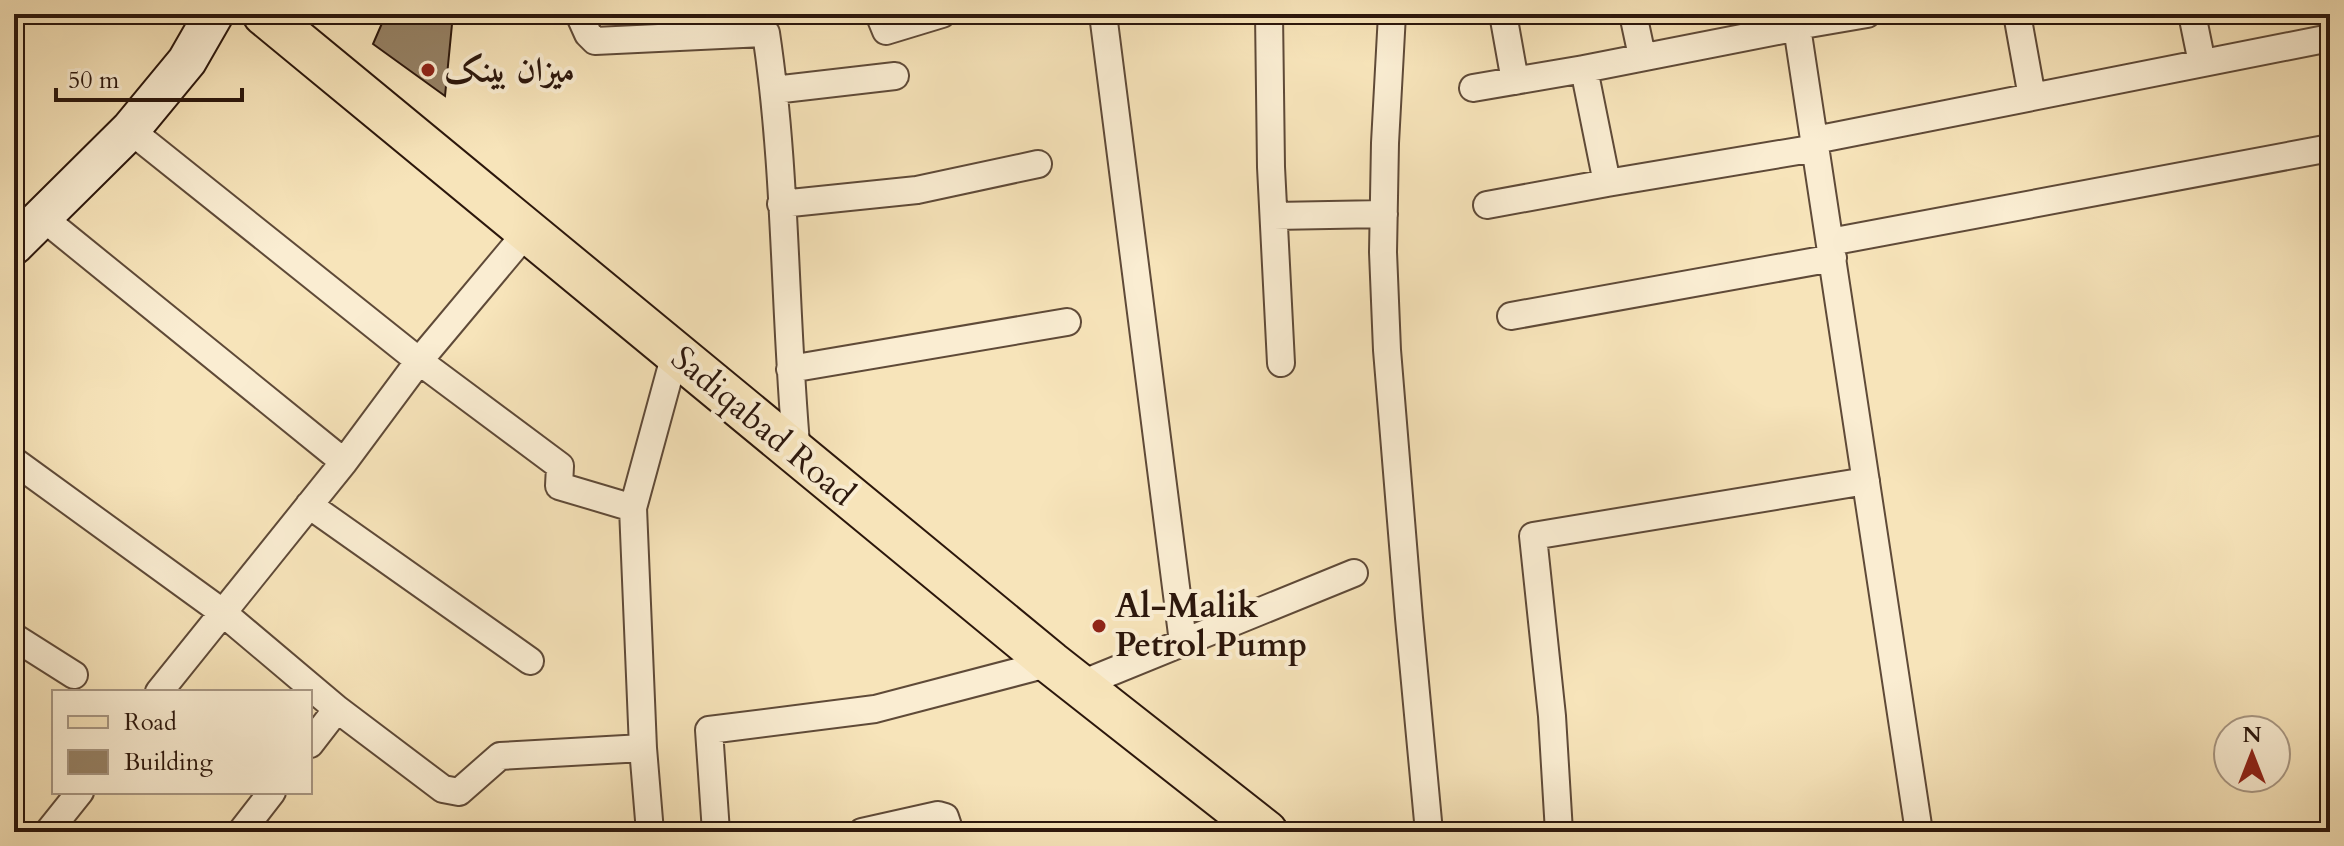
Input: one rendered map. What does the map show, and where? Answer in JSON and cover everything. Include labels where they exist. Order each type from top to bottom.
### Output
[{"type":"main road","name":"Sadiqabad Road","points":[[264,14],[1065,674],[1266,832]]},
{"type":"street","points":[[14,245],[130,130],[187,61],[214,14]]},
{"type":"street","points":[[579,14],[588,34],[595,41],[764,23],[774,90],[797,455]]},
{"type":"street","points":[[879,14],[886,31],[942,14]]},
{"type":"street","points":[[1103,14],[1183,642]]},
{"type":"street","points":[[1269,14],[1281,363]]},
{"type":"street","points":[[1392,14],[1385,143],[1387,350],[1429,832]]},
{"type":"street","points":[[1503,14],[1515,81]]},
{"type":"street","points":[[1633,14],[1642,56]]},
{"type":"street","points":[[1473,88],[1584,69],[1797,23],[1867,14]]},
{"type":"street","points":[[2017,14],[2032,97]]},
{"type":"street","points":[[2192,14],[2202,63]]},
{"type":"street","points":[[1797,23],[1919,832]]},
{"type":"street","points":[[1487,205],[1815,144],[2330,38]]},
{"type":"street","points":[[1584,69],[1607,183]]},
{"type":"street","points":[[774,90],[895,76]]},
{"type":"street","points":[[130,130],[419,361],[560,466],[559,486],[633,508]]},
{"type":"street","points":[[1511,316],[2330,148]]},
{"type":"street","points":[[781,204],[917,190],[1038,164]]},
{"type":"street","points":[[1274,216],[1384,214]]},
{"type":"street","points":[[42,217],[344,462]]},
{"type":"street","points":[[161,690],[344,462],[419,361],[527,232]]},
{"type":"street","points":[[790,369],[1067,322]]},
{"type":"street","points":[[650,832],[643,748],[633,508],[675,354]]},
{"type":"street","points":[[14,461],[222,612],[337,709],[443,789],[459,792],[500,756],[643,748]]},
{"type":"street","points":[[1559,832],[1552,716],[1533,536],[1866,481]]},
{"type":"street","points":[[309,505],[530,661]]},
{"type":"street","points":[[716,832],[709,730],[875,709],[1065,674],[1183,642],[1354,573]]},
{"type":"street","points":[[14,637],[74,675]]},
{"type":"street","points":[[312,741],[337,709]]},
{"type":"street","points":[[48,832],[78,794]]},
{"type":"street","points":[[241,832],[270,794]]},
{"type":"street","points":[[862,832],[938,815],[945,817],[950,832]]},
{"type":"building","name":"میزان بینک","points":[[386,14],[453,14],[445,96],[373,44]]},
{"type":"place","name":"میزان بینک","points":[[428,70]]},
{"type":"place","name":"Al-Malik Petrol Pump","points":[[1099,626]]}]
